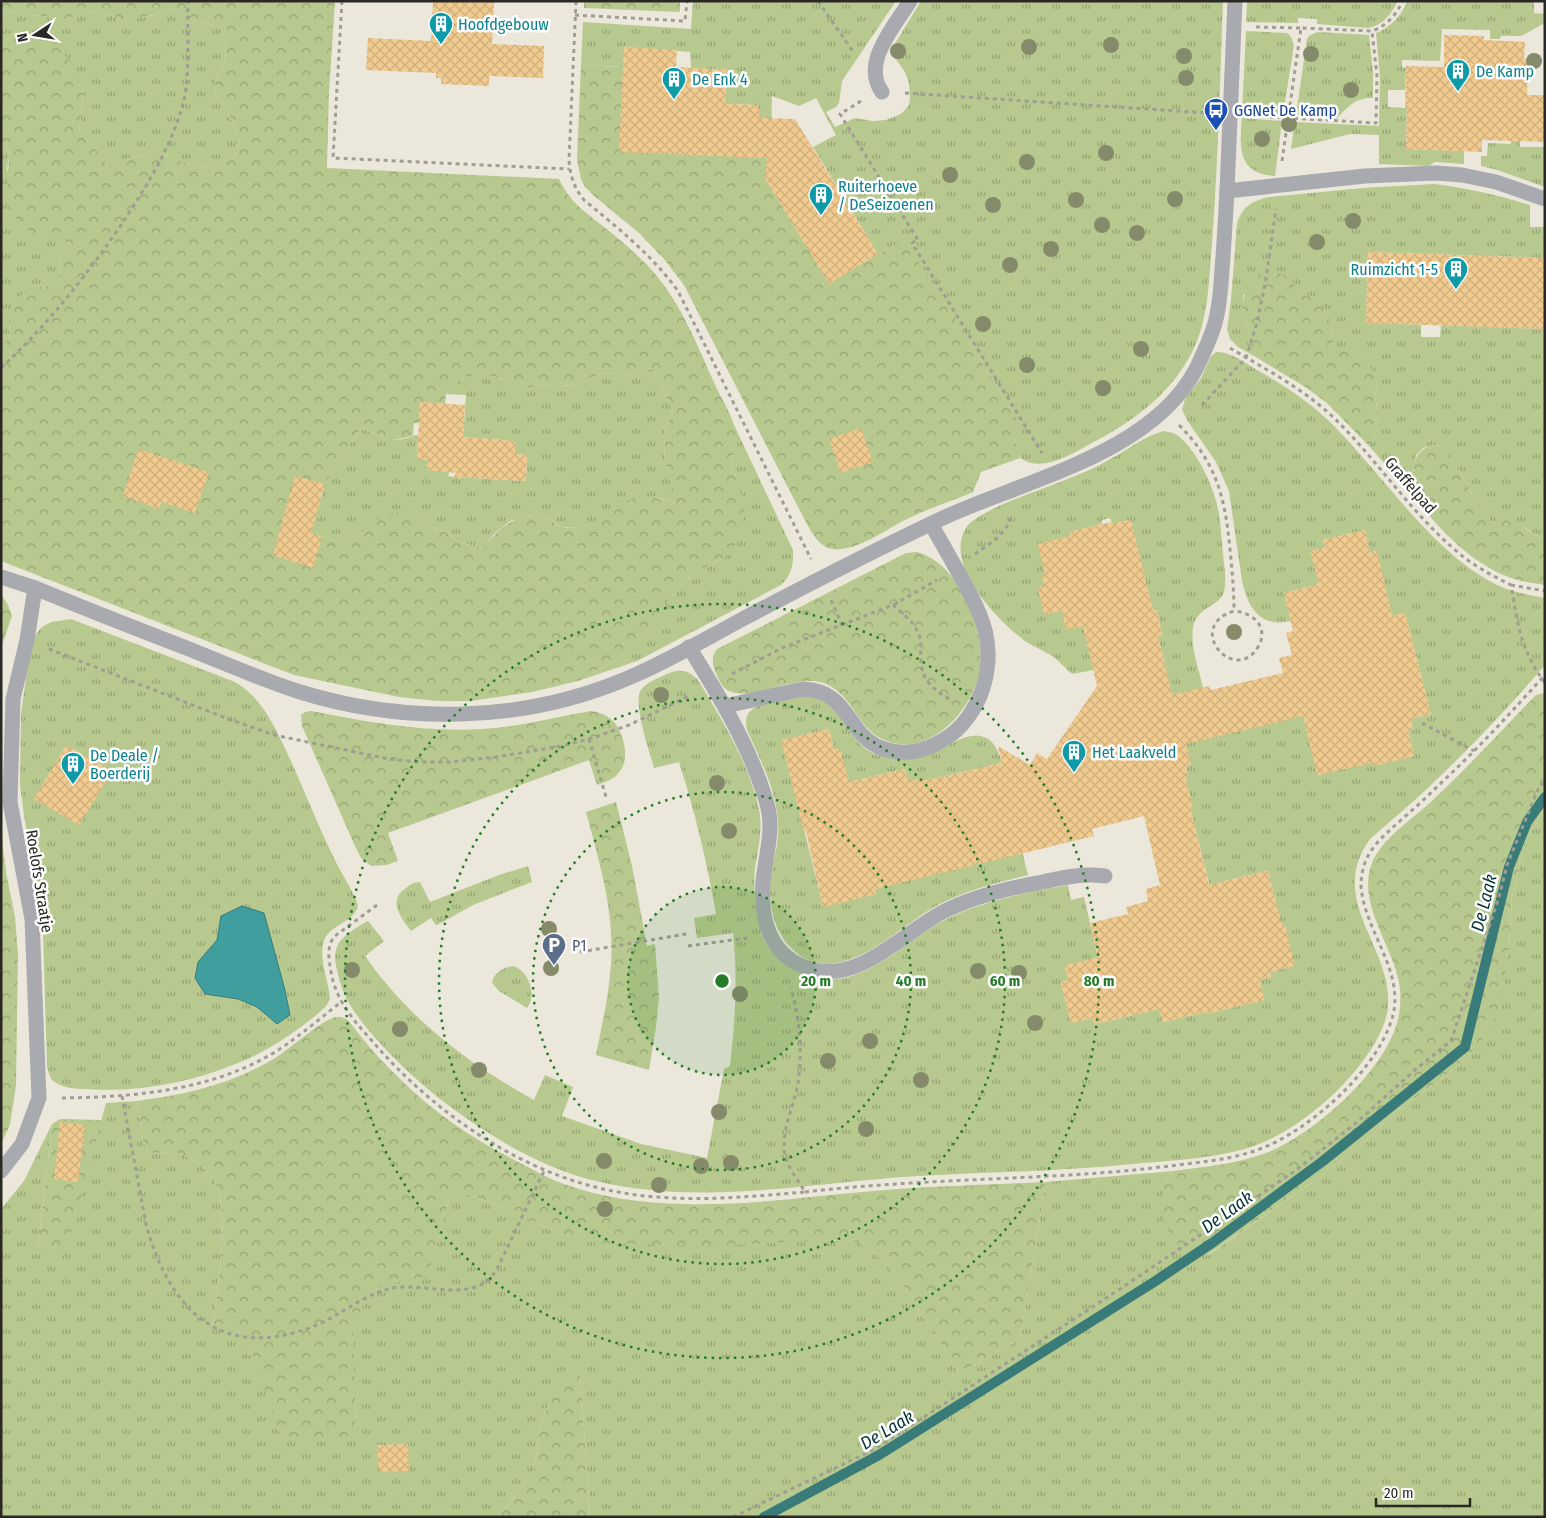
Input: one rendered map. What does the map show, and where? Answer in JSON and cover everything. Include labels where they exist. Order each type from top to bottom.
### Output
[{"type":"lane","points":[[879,88],[874,73],[878,54],[910,1]]},
{"type":"lane","points":[[1,577],[35,588],[298,692],[368,707],[438,715],[507,712],[542,706],[627,679],[820,578],[931,524],[1054,473],[1113,445],[1152,421],[1172,403],[1186,386],[1196,368],[1216,320],[1227,191],[1235,1]]},
{"type":"lane","points":[[1227,191],[1365,176],[1436,173],[1496,182],[1545,199]]},
{"type":"lane","points":[[725,706],[803,689],[814,689],[833,698],[841,705],[859,731],[874,744],[894,751],[918,751],[942,742],[954,732],[980,698],[989,663],[988,642],[984,621],[976,604],[931,524]]},
{"type":"lane","name":"Roelofs Straatje","points":[[1,1171],[22,1144],[39,1098],[32,919],[10,802],[13,699],[27,640],[35,588]]},
{"type":"lane","points":[[689,647],[725,706],[753,764],[768,807],[770,832],[763,880],[764,913],[770,935],[782,953],[794,962],[819,971],[835,971],[853,967],[871,959],[940,914],[977,897],[1066,877],[1083,875],[1105,876]]},
{"type":"path","points":[[1,368],[28,343],[68,298],[148,186],[176,125],[184,98],[188,1]]},
{"type":"path","points":[[342,1],[333,158],[569,169]]},
{"type":"path","points":[[576,1],[569,169],[577,191],[584,200],[648,255],[665,273],[678,291],[820,578]]},
{"type":"path","points":[[575,15],[686,21],[687,1]]},
{"type":"path","points":[[818,1],[879,88]]},
{"type":"path","points":[[1234,26],[1372,31],[1388,22],[1395,15],[1402,1]]},
{"type":"path","points":[[1197,411],[1246,358],[1257,323],[1266,279],[1301,28]]},
{"type":"path","points":[[1054,473],[912,243],[918,240],[840,114],[879,88],[1376,123],[1377,76],[1372,31]]},
{"type":"path","name":"Graffelpad","points":[[1210,336],[1292,386],[1325,410],[1356,441],[1454,549],[1492,576],[1511,585],[1545,591]]},
{"type":"path","points":[[1184,419],[1178,423],[1209,464],[1218,483],[1224,503],[1234,586],[1234,610]]},
{"type":"path","points":[[1511,585],[1521,639],[1545,683]]},
{"type":"path","points":[[893,604],[906,616],[918,632],[921,664],[924,677],[930,686],[938,693],[971,712]]},
{"type":"path","points":[[1234,610],[1254,617],[1260,626],[1262,636],[1259,646],[1251,655],[1240,660],[1228,658],[1218,651],[1212,640],[1217,620],[1224,614],[1234,610]]},
{"type":"path","points":[[376,905],[342,930],[331,941],[329,956],[332,976],[341,1002],[355,1022],[380,1051],[420,1090],[479,1134],[508,1151],[568,1179],[638,1195],[686,1199],[745,1197],[885,1184],[1123,1171],[1221,1160],[1262,1148],[1301,1128],[1347,1088],[1367,1065],[1381,1043],[1393,1016],[1394,994],[1391,977],[1363,900],[1362,873],[1366,859],[1381,838],[1474,751],[1545,675]]},
{"type":"path","points":[[1422,723],[1474,751]]},
{"type":"path","points":[[589,739],[606,797]]},
{"type":"path","points":[[733,1517],[875,1449],[1123,1287],[1295,1172],[1451,1041],[1499,897],[1506,865],[1539,787],[1545,782]]},
{"type":"path","points":[[580,952],[686,934]]},
{"type":"path","points":[[688,946],[770,935]]},
{"type":"path","points":[[782,953],[794,999],[801,1041],[799,1078],[784,1141],[785,1154],[789,1166],[806,1192]]},
{"type":"path","points":[[39,1098],[122,1096],[176,1089],[210,1080],[241,1069],[282,1047],[341,1002]]},
{"type":"path","points":[[122,1096],[146,1224],[166,1277],[174,1290],[198,1317],[227,1334],[247,1338],[270,1338],[297,1332],[319,1324],[377,1293],[391,1289],[423,1287],[460,1291],[484,1284],[497,1269],[545,1169]]},
{"type":"green space","points":[[1,1],[335,1],[329,92],[327,168],[559,179],[577,204],[630,248],[658,277],[678,306],[694,338],[734,425],[735,441],[731,467],[737,478],[745,508],[736,544],[725,557],[693,574],[669,599],[651,626],[622,657],[578,681],[532,692],[470,701],[437,701],[399,697],[294,675],[1,561],[1,345],[10,338],[9,321],[22,294],[39,287],[59,284],[60,255],[66,241],[43,239],[25,228],[9,211],[6,190],[10,150],[1,140],[1,43],[17,33],[48,36],[74,66],[84,89],[79,132],[108,165],[146,155],[162,155],[170,156],[184,163],[196,166],[213,166],[236,155],[240,140],[227,109],[216,96],[215,82],[226,59],[225,36],[219,27],[190,18],[173,8],[123,21],[108,14],[94,11],[62,20],[9,11],[1,13]],"holes":[[[653,368],[673,411],[664,432],[665,462],[675,503],[645,497],[631,499],[616,506],[592,524],[576,528],[561,527],[548,519],[538,517],[528,516],[519,518],[503,527],[483,548],[458,542],[448,533],[428,526],[404,512],[386,513],[356,539],[343,543],[311,533],[325,484],[361,427],[392,439],[413,435],[414,423],[419,423],[420,402],[445,404],[446,394],[452,386],[467,376],[493,376],[528,388],[542,385],[580,384],[601,373],[632,375]]]},
{"type":"green space","points":[[584,1],[680,1],[680,12],[584,8]]},
{"type":"green space","points":[[693,1],[896,1],[842,81],[839,103],[836,107],[826,112],[835,127],[855,118],[873,121],[886,120],[901,114],[909,105],[909,83],[905,72],[891,50],[921,1],[1223,1],[1216,183],[1208,293],[1201,330],[1189,358],[1179,374],[1167,389],[1139,414],[1107,435],[1074,453],[1056,461],[1037,464],[1020,458],[1014,438],[1014,414],[904,240],[878,254],[813,147],[836,135],[816,98],[799,106],[772,96],[771,141],[758,141],[759,105],[725,104],[727,70],[691,68],[690,52],[625,47],[623,67],[581,65],[583,22],[691,29]]},
{"type":"green space","points":[[1247,1],[1398,1],[1386,18],[1374,27],[1368,28],[1317,24],[1317,19],[1298,18],[1298,23],[1246,22]]},
{"type":"green space","points":[[1407,1],[1534,1],[1534,13],[1545,14],[1545,23],[1521,36],[1501,36],[1500,39],[1490,39],[1490,30],[1442,29],[1440,61],[1402,60],[1402,67],[1406,68],[1405,90],[1388,90],[1388,107],[1407,108],[1406,149],[1464,151],[1464,164],[1435,162],[1429,166],[1379,164],[1379,135],[1350,134],[1291,149],[1295,122],[1379,126],[1380,77],[1376,33],[1386,28],[1395,20]]},
{"type":"green space","points":[[173,8],[190,18],[219,27],[225,36],[226,59],[215,82],[216,96],[227,109],[240,140],[236,155],[214,166],[196,166],[184,163],[170,156],[162,155],[146,155],[108,165],[79,132],[84,89],[17,33],[1,43],[1,13],[9,11],[62,20],[94,11],[108,14],[123,21]]},
{"type":"green space","points":[[1246,31],[1287,33],[1291,37],[1294,45],[1283,115],[1242,112]]},
{"type":"green space","points":[[1317,32],[1369,35],[1373,72],[1373,98],[1357,101],[1337,118],[1296,115],[1307,39]]},
{"type":"green space","points":[[581,65],[623,67],[771,141],[765,178],[829,283],[904,239],[1014,414],[1014,438],[1020,458],[981,472],[973,492],[909,518],[859,544],[838,549],[828,548],[823,545],[808,525],[684,285],[664,259],[639,233],[585,187],[581,179],[577,160]]},
{"type":"green space","points":[[1242,118],[1282,121],[1275,176],[1254,170],[1244,158],[1241,149]]},
{"type":"green space","points":[[1511,139],[1520,139],[1520,147],[1545,147],[1545,187],[1481,166],[1481,156],[1487,156],[1488,143],[1511,144]]},
{"type":"green space","points":[[1,140],[10,150],[7,170],[66,241],[60,255],[59,284],[39,287],[9,321],[10,338],[1,345]]},
{"type":"green space","points":[[1434,184],[1482,192],[1530,205],[1530,227],[1545,227],[1545,258],[1368,252],[1366,322],[1421,325],[1421,337],[1440,337],[1441,325],[1545,329],[1545,541],[1520,525],[1508,522],[1492,523],[1476,502],[1460,472],[1441,447],[1433,445],[1423,448],[1416,455],[1411,475],[1404,480],[1405,487],[1369,446],[1377,430],[1378,413],[1375,397],[1377,384],[1362,357],[1346,349],[1334,349],[1332,329],[1314,297],[1301,294],[1290,278],[1243,295],[1243,311],[1247,326],[1255,343],[1254,356],[1238,347],[1230,339],[1227,330],[1237,223],[1242,212],[1249,205],[1269,197],[1362,188]]},
{"type":"green space","points":[[1263,270],[1275,271],[1290,278],[1301,294],[1314,297],[1327,312],[1332,329],[1334,349],[1346,349],[1362,357],[1372,370],[1377,384],[1375,397],[1378,413],[1377,430],[1369,446],[1328,404],[1307,388],[1254,356],[1254,343],[1244,317],[1243,302],[1247,288]]},
{"type":"green space","points":[[1216,352],[1232,355],[1288,389],[1318,411],[1355,448],[1414,517],[1457,558],[1480,575],[1504,588],[1545,598],[1545,665],[1461,756],[1370,839],[1358,861],[1355,882],[1357,903],[1381,963],[1387,983],[1388,1005],[1377,1040],[1362,1063],[1337,1091],[1317,1109],[1282,1133],[1258,1145],[1220,1155],[1195,1158],[1088,1168],[919,1176],[760,1190],[680,1192],[640,1189],[600,1182],[569,1173],[519,1151],[461,1115],[425,1087],[392,1056],[364,1025],[345,995],[338,974],[335,956],[337,947],[342,940],[352,930],[368,921],[384,941],[365,956],[382,979],[420,1020],[463,1055],[509,1086],[534,1100],[545,1075],[573,1087],[562,1116],[641,1144],[707,1158],[724,1069],[730,1066],[735,1000],[733,933],[697,938],[694,918],[716,914],[700,837],[679,762],[654,768],[640,716],[639,705],[641,690],[646,685],[671,672],[680,671],[691,674],[698,680],[734,742],[749,775],[760,817],[760,839],[754,877],[761,933],[769,948],[796,971],[819,979],[836,979],[851,976],[876,965],[933,927],[960,913],[1005,898],[1068,885],[1071,900],[1084,897],[1098,958],[1065,966],[1068,980],[1061,982],[1071,1023],[1093,1018],[1095,1024],[1159,1009],[1163,1022],[1264,1000],[1260,980],[1271,977],[1270,972],[1294,966],[1285,925],[1279,926],[1268,871],[1229,880],[1210,887],[1190,807],[1192,806],[1185,775],[1188,775],[1181,737],[1305,715],[1308,736],[1318,775],[1372,760],[1373,766],[1414,756],[1408,731],[1413,730],[1411,719],[1431,714],[1405,613],[1392,616],[1376,551],[1370,553],[1365,530],[1323,540],[1325,548],[1311,551],[1319,584],[1284,593],[1291,621],[1271,622],[1263,619],[1252,607],[1242,581],[1229,491],[1216,462],[1182,410],[1185,399],[1201,378],[1211,356]]},
{"type":"green space","points":[[653,368],[673,411],[664,432],[665,462],[676,503],[659,498],[616,507],[595,523],[579,528],[561,527],[549,519],[529,516],[510,521],[494,534],[483,548],[458,542],[448,533],[428,526],[404,512],[370,525],[356,539],[343,543],[311,533],[325,484],[361,427],[387,438],[398,440],[418,435],[417,458],[427,460],[427,470],[449,472],[448,476],[453,477],[526,481],[527,455],[515,454],[515,441],[463,437],[466,395],[446,394],[452,386],[467,376],[493,376],[528,388],[542,385],[560,386],[580,384],[601,373],[632,375]]},
{"type":"green space","points":[[734,425],[793,550],[792,565],[787,577],[781,585],[637,661],[578,681],[622,657],[651,626],[669,599],[693,574],[725,557],[737,478],[731,467],[734,453]]},
{"type":"green space","points":[[1164,431],[1175,434],[1182,439],[1195,454],[1210,484],[1219,514],[1225,578],[1224,592],[1221,597],[1198,616],[1193,628],[1194,650],[1203,688],[1166,697],[1158,667],[1165,665],[1158,636],[1162,634],[1157,610],[1153,611],[1130,520],[1112,524],[1110,518],[1102,520],[1102,524],[1070,532],[1071,536],[1045,575],[1044,586],[1038,588],[1045,614],[1062,610],[1066,629],[1083,626],[1094,670],[1072,674],[1055,658],[1014,632],[988,606],[967,575],[962,558],[961,543],[966,528],[983,514],[1094,468],[1143,440]]},
{"type":"green space","points":[[1433,445],[1441,447],[1460,472],[1476,502],[1492,523],[1504,520],[1517,523],[1545,541],[1545,585],[1514,579],[1497,572],[1467,553],[1440,528],[1405,487],[1404,480],[1413,471],[1419,453]]},
{"type":"green space","points":[[917,552],[938,563],[955,581],[972,615],[980,647],[979,675],[971,696],[952,722],[940,732],[927,740],[913,744],[898,744],[882,739],[867,727],[843,696],[835,689],[815,681],[790,684],[751,693],[729,691],[721,684],[713,664],[713,658],[717,649],[906,553]]},
{"type":"green space","points":[[1,594],[12,616],[2,645],[1,662]]},
{"type":"green space","points":[[71,619],[235,682],[254,697],[274,726],[326,842],[356,899],[358,905],[356,911],[327,935],[322,948],[330,999],[328,1003],[290,1035],[247,1059],[201,1076],[144,1088],[105,1090],[64,1087],[53,1081],[50,1076],[47,1067],[43,931],[20,785],[21,714],[30,650],[36,634],[42,627],[51,622]],"holes":[[[264,913],[290,1015],[277,1024],[257,1007],[238,999],[205,994],[198,962],[217,940]]]},
{"type":"green space","points":[[1543,693],[1545,695],[1545,807],[1524,844],[1512,897],[1509,947],[1503,995],[1491,1028],[1473,1051],[1449,1073],[1395,1113],[1366,1140],[1320,1177],[1207,1255],[1192,1253],[1185,1249],[1172,1237],[1162,1212],[1163,1192],[1173,1171],[1243,1160],[1266,1153],[1285,1144],[1305,1132],[1345,1099],[1379,1059],[1391,1039],[1398,1019],[1400,996],[1395,968],[1372,910],[1368,880],[1371,866],[1382,846],[1390,837],[1427,806],[1536,695]]},
{"type":"green space","points":[[802,696],[812,696],[824,700],[833,708],[862,746],[872,753],[888,756],[937,751],[963,738],[978,736],[985,737],[995,746],[1002,763],[924,781],[908,781],[905,769],[844,783],[840,749],[834,750],[829,729],[782,740],[823,906],[876,894],[875,889],[1022,851],[1028,875],[982,887],[938,905],[871,950],[852,959],[834,964],[815,962],[798,954],[781,935],[772,912],[770,887],[778,834],[778,820],[769,780],[747,730],[746,718],[752,710],[765,704]]},
{"type":"green space","points":[[311,711],[386,724],[461,730],[512,726],[591,711],[607,716],[615,723],[625,747],[625,760],[616,776],[597,785],[589,760],[388,833],[398,861],[386,865],[371,866],[361,858],[355,846],[302,726],[301,715]]},
{"type":"green space","points":[[616,802],[632,866],[647,946],[655,944],[659,998],[649,1070],[596,1055],[609,987],[612,945],[605,887],[586,812]]},
{"type":"green space","points":[[1545,807],[1545,1517],[590,1517],[580,1370],[548,1404],[540,1429],[534,1471],[498,1517],[1,1517],[1,1209],[24,1181],[52,1124],[38,1247],[65,1255],[106,1103],[137,1101],[143,1141],[149,1153],[175,1153],[197,1162],[213,1178],[220,1196],[222,1252],[213,1326],[241,1332],[252,1353],[356,1434],[352,1325],[369,1294],[381,1286],[428,1275],[452,1189],[515,1211],[536,1223],[570,1237],[858,1242],[875,1253],[897,1276],[960,1373],[1020,1339],[1046,1182],[1173,1171],[1166,1182],[1208,1255],[1320,1177],[1366,1140],[1395,1113],[1449,1073],[1473,1051],[1509,947],[1512,897],[1524,844]]},
{"type":"green space","points":[[1,830],[6,872],[15,917],[18,954],[16,1085],[10,1125],[1,1144]]},
{"type":"green space","points":[[528,866],[532,882],[473,905],[437,925],[431,918],[411,931],[400,915],[397,898],[409,885],[414,883],[420,882],[430,902],[499,875]]},
{"type":"green space","points":[[514,966],[524,973],[530,984],[531,997],[527,1008],[499,991],[492,983],[500,971]]},
{"type":"green space","points":[[335,1017],[348,1020],[373,1051],[401,1080],[430,1106],[462,1129],[495,1150],[547,1177],[593,1193],[638,1201],[706,1204],[751,1202],[909,1188],[1046,1182],[1020,1339],[960,1373],[897,1276],[875,1253],[858,1242],[828,1240],[712,1246],[594,1243],[570,1237],[536,1223],[515,1211],[452,1189],[428,1276],[381,1286],[369,1294],[353,1325],[356,1434],[334,1440],[281,1438],[252,1353],[241,1333],[213,1326],[222,1252],[222,1214],[220,1196],[215,1182],[206,1170],[188,1157],[175,1153],[149,1153],[143,1141],[137,1101],[191,1092],[242,1075],[275,1058],[320,1025]]},
{"type":"green space","points":[[60,1119],[102,1120],[65,1256],[38,1248],[52,1124]]},
{"type":"green space","points":[[580,1370],[590,1517],[498,1517],[534,1471],[540,1429],[548,1404],[562,1382]]},
{"type":"water","points":[[242,906],[264,913],[290,1015],[277,1024],[257,1007],[238,999],[205,994],[195,978],[198,962],[217,940],[221,916]]},
{"type":"building","name":"Hoofdgebouw","points":[[433,1],[494,1],[492,44],[544,46],[543,78],[489,76],[489,86],[441,84],[441,78],[436,78],[436,73],[366,70],[368,38],[431,41]]},
{"type":"building","name":"De Kamp","points":[[1444,35],[1484,36],[1484,40],[1525,42],[1524,59],[1528,59],[1527,95],[1545,95],[1545,142],[1482,140],[1482,152],[1406,149],[1406,66],[1444,67]]},
{"type":"building","points":[[624,47],[677,50],[676,67],[727,70],[725,104],[759,105],[759,118],[795,119],[878,254],[829,284],[765,178],[767,158],[619,152]]},
{"type":"building","name":"Ruimzicht 1-5","points":[[1368,252],[1545,258],[1545,329],[1366,323]]},
{"type":"building","points":[[420,402],[465,405],[463,437],[515,441],[515,454],[527,455],[526,481],[453,477],[457,473],[427,470],[427,460],[417,459]]},
{"type":"building","points":[[861,428],[873,462],[841,473],[829,439]]},
{"type":"building","points":[[138,449],[209,472],[195,513],[161,502],[159,509],[123,496]]},
{"type":"building","points":[[295,476],[325,484],[311,533],[322,537],[313,568],[273,555]]},
{"type":"building","name":"Het Laakveld","points":[[1131,520],[1153,611],[1157,610],[1162,635],[1158,636],[1172,695],[1209,686],[1211,690],[1283,673],[1279,658],[1292,655],[1286,633],[1293,631],[1284,593],[1319,584],[1310,551],[1325,548],[1323,540],[1365,530],[1370,553],[1377,551],[1392,616],[1405,613],[1431,714],[1411,719],[1413,730],[1408,731],[1414,756],[1373,766],[1372,763],[1317,775],[1303,716],[1186,744],[1191,765],[1186,766],[1188,775],[1185,776],[1193,807],[1190,807],[1209,885],[1268,871],[1282,925],[1285,925],[1295,966],[1270,972],[1271,977],[1260,980],[1264,1000],[1163,1022],[1159,1009],[1094,1024],[1093,1018],[1071,1023],[1061,982],[1068,980],[1065,965],[1098,958],[1090,923],[1128,914],[1126,907],[1148,901],[1146,889],[1160,885],[1144,816],[1092,829],[1094,836],[875,889],[876,894],[823,907],[806,831],[804,832],[781,740],[829,729],[834,750],[840,749],[849,782],[905,769],[908,781],[923,778],[924,781],[1002,763],[998,746],[1030,765],[1037,753],[1047,759],[1097,686],[1083,626],[1066,630],[1062,610],[1044,615],[1038,588],[1044,586],[1042,576],[1045,575],[1038,544],[1071,536],[1069,532],[1111,522],[1112,524]]},
{"type":"building","name":"De Deale / Boerderij","points":[[66,745],[112,771],[79,825],[34,799]]},
{"type":"building","points":[[60,1122],[85,1125],[78,1182],[54,1179]]},
{"type":"building","points":[[408,1444],[409,1471],[379,1472],[377,1445]]},
{"type":"waterway","name":"De Laak","points":[[764,1517],[879,1455],[1154,1282],[1212,1243],[1323,1161],[1465,1047],[1509,867],[1527,822],[1545,797]]},
{"type":"place","name":"Hoofdgebouw","points":[[441,45]]},
{"type":"place","name":"De Kamp","points":[[1458,92]]},
{"type":"place","name":"De Enk 4","points":[[674,100]]},
{"type":"place","name":"GGNet De Kamp","points":[[1216,131]]},
{"type":"place","name":"Ruiterhoeve / DeSeizoenen","points":[[821,216]]},
{"type":"place","name":"Ruimzicht 1-5","points":[[1456,290]]},
{"type":"place","name":"Het Laakveld","points":[[1074,773]]},
{"type":"place","name":"De Deale / Boerderij","points":[[73,785]]},
{"type":"place","name":"P1","points":[[554,966]]}]
